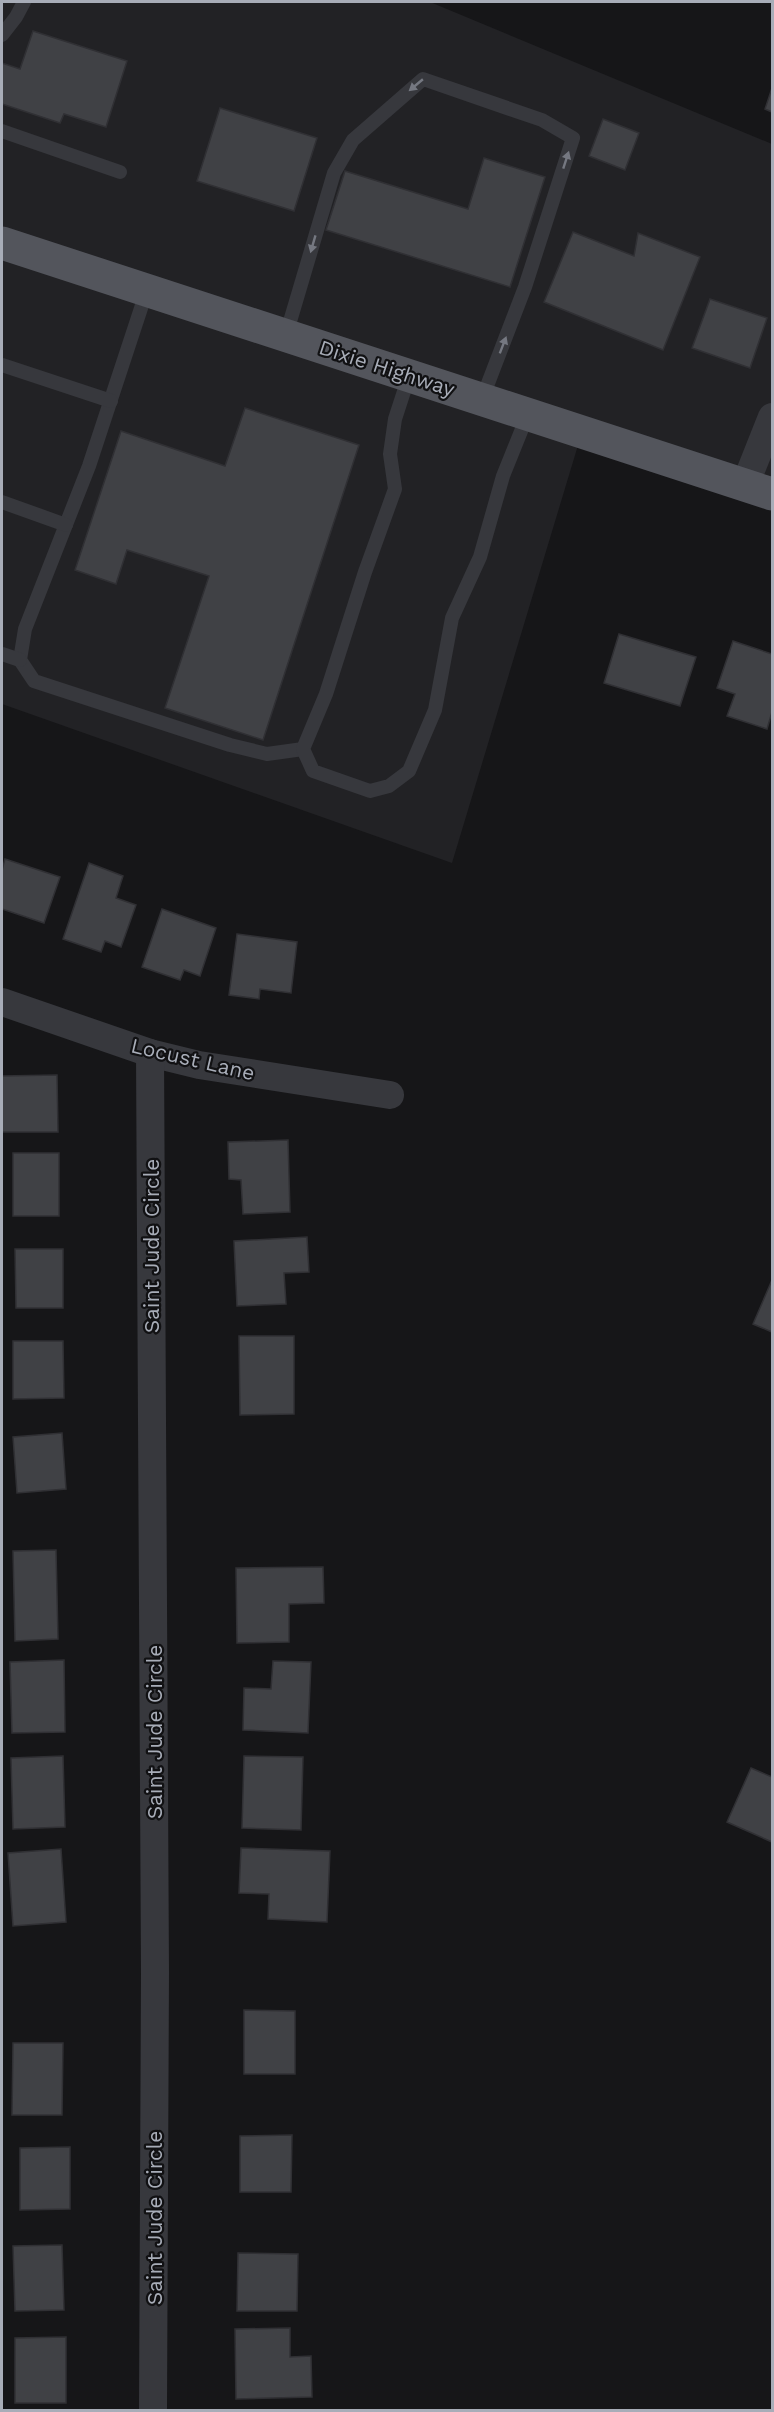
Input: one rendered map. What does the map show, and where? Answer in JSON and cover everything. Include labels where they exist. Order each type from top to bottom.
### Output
[{"type":"main road","name":"Dixie Highway","points":[[2,243],[759,489]]},
{"type":"street","points":[[759,489],[772,417]]},
{"type":"street","name":"Locust Lane","points":[[2,1002],[150,1053],[200,1065],[390,1095]]},
{"type":"street","name":"Saint Jude Circle","points":[[150,1053],[155,1960],[153,2410]]},
{"type":"lane","points":[[2,35],[24,2]]},
{"type":"lane","points":[[286,336],[334,173],[353,140],[423,79],[542,120],[573,138],[525,287],[482,399]]},
{"type":"lane","points":[[2,131],[120,172]]},
{"type":"lane","points":[[20,660],[25,629],[111,401],[147,290]]},
{"type":"lane","points":[[2,365],[111,401]]},
{"type":"lane","points":[[409,376],[395,419],[390,454],[395,489],[365,572],[326,694],[303,749],[313,771],[370,791],[389,786],[409,771],[435,710],[452,618],[480,556],[503,476],[528,414]]},
{"type":"lane","points":[[2,502],[66,525]]},
{"type":"lane","points":[[2,654],[20,660],[34,681],[230,745],[267,754],[303,749]]},
{"type":"shaded area","points":[[2,2],[430,2],[772,144],[772,494],[582,432],[452,863],[2,704]]},
{"type":"building","points":[[33,31],[127,61],[106,127],[64,114],[60,123],[2,104],[2,63],[20,69]]},
{"type":"building","points":[[772,88],[772,112],[765,109]]},
{"type":"building","points":[[220,108],[317,138],[294,211],[197,181]]},
{"type":"building","points":[[603,119],[639,133],[625,170],[589,156]]},
{"type":"building","points":[[484,158],[545,177],[510,287],[326,230],[345,171],[468,209]]},
{"type":"building","points":[[573,232],[634,256],[638,233],[700,257],[663,350],[544,302]]},
{"type":"building","points":[[710,299],[767,318],[750,368],[692,348]]},
{"type":"building","points":[[245,408],[359,445],[263,740],[165,708],[209,576],[127,550],[116,584],[75,570],[121,431],[225,466]]},
{"type":"building","points":[[619,634],[696,657],[680,706],[604,683]]},
{"type":"building","points":[[733,641],[772,654],[772,712],[767,729],[727,716],[735,694],[717,688]]},
{"type":"building","points":[[5,859],[60,877],[44,923],[2,909],[2,870]]},
{"type":"building","points":[[89,863],[123,876],[116,898],[136,905],[121,947],[105,941],[101,952],[63,939]]},
{"type":"building","points":[[162,909],[216,928],[200,976],[184,970],[180,980],[142,967]]},
{"type":"building","points":[[237,934],[297,942],[291,993],[260,989],[259,999],[229,995]]},
{"type":"building","points":[[57,1075],[58,1132],[2,1132],[2,1076]]},
{"type":"building","points":[[288,1140],[290,1212],[243,1214],[241,1180],[229,1179],[228,1142]]},
{"type":"building","points":[[13,1153],[59,1153],[59,1216],[13,1216]]},
{"type":"building","points":[[307,1237],[309,1272],[284,1273],[286,1304],[237,1306],[234,1241]]},
{"type":"building","points":[[15,1249],[63,1249],[63,1308],[16,1308]]},
{"type":"building","points":[[772,1280],[772,1332],[753,1324]]},
{"type":"building","points":[[239,1336],[294,1336],[294,1414],[240,1415]]},
{"type":"building","points":[[13,1341],[63,1341],[64,1398],[13,1399]]},
{"type":"building","points":[[62,1433],[66,1489],[17,1493],[13,1437]]},
{"type":"building","points":[[56,1550],[58,1639],[15,1641],[13,1551]]},
{"type":"building","points":[[323,1567],[324,1603],[289,1604],[289,1642],[237,1643],[236,1568]]},
{"type":"building","points":[[64,1660],[65,1732],[12,1733],[10,1662]]},
{"type":"building","points":[[273,1661],[311,1662],[308,1733],[243,1730],[244,1688],[271,1689]]},
{"type":"building","points":[[63,1756],[65,1827],[13,1829],[11,1758]]},
{"type":"building","points":[[244,1756],[303,1757],[301,1830],[242,1828]]},
{"type":"building","points":[[751,1768],[772,1777],[772,1842],[727,1822]]},
{"type":"building","points":[[241,1848],[330,1851],[327,1922],[268,1919],[269,1894],[239,1893]]},
{"type":"building","points":[[61,1849],[66,1922],[13,1926],[8,1853]]},
{"type":"building","points":[[244,2010],[295,2011],[295,2074],[244,2074]]},
{"type":"building","points":[[13,2043],[63,2043],[62,2115],[12,2115]]},
{"type":"building","points":[[292,2135],[291,2192],[240,2192],[240,2136]]},
{"type":"building","points":[[70,2147],[70,2209],[20,2210],[20,2148]]},
{"type":"building","points":[[62,2245],[64,2310],[15,2311],[13,2246]]},
{"type":"building","points":[[238,2253],[298,2254],[297,2311],[237,2311]]},
{"type":"building","points":[[290,2328],[290,2357],[311,2356],[312,2397],[236,2399],[235,2329]]},
{"type":"building","points":[[66,2337],[66,2403],[15,2403],[15,2338]]}]
